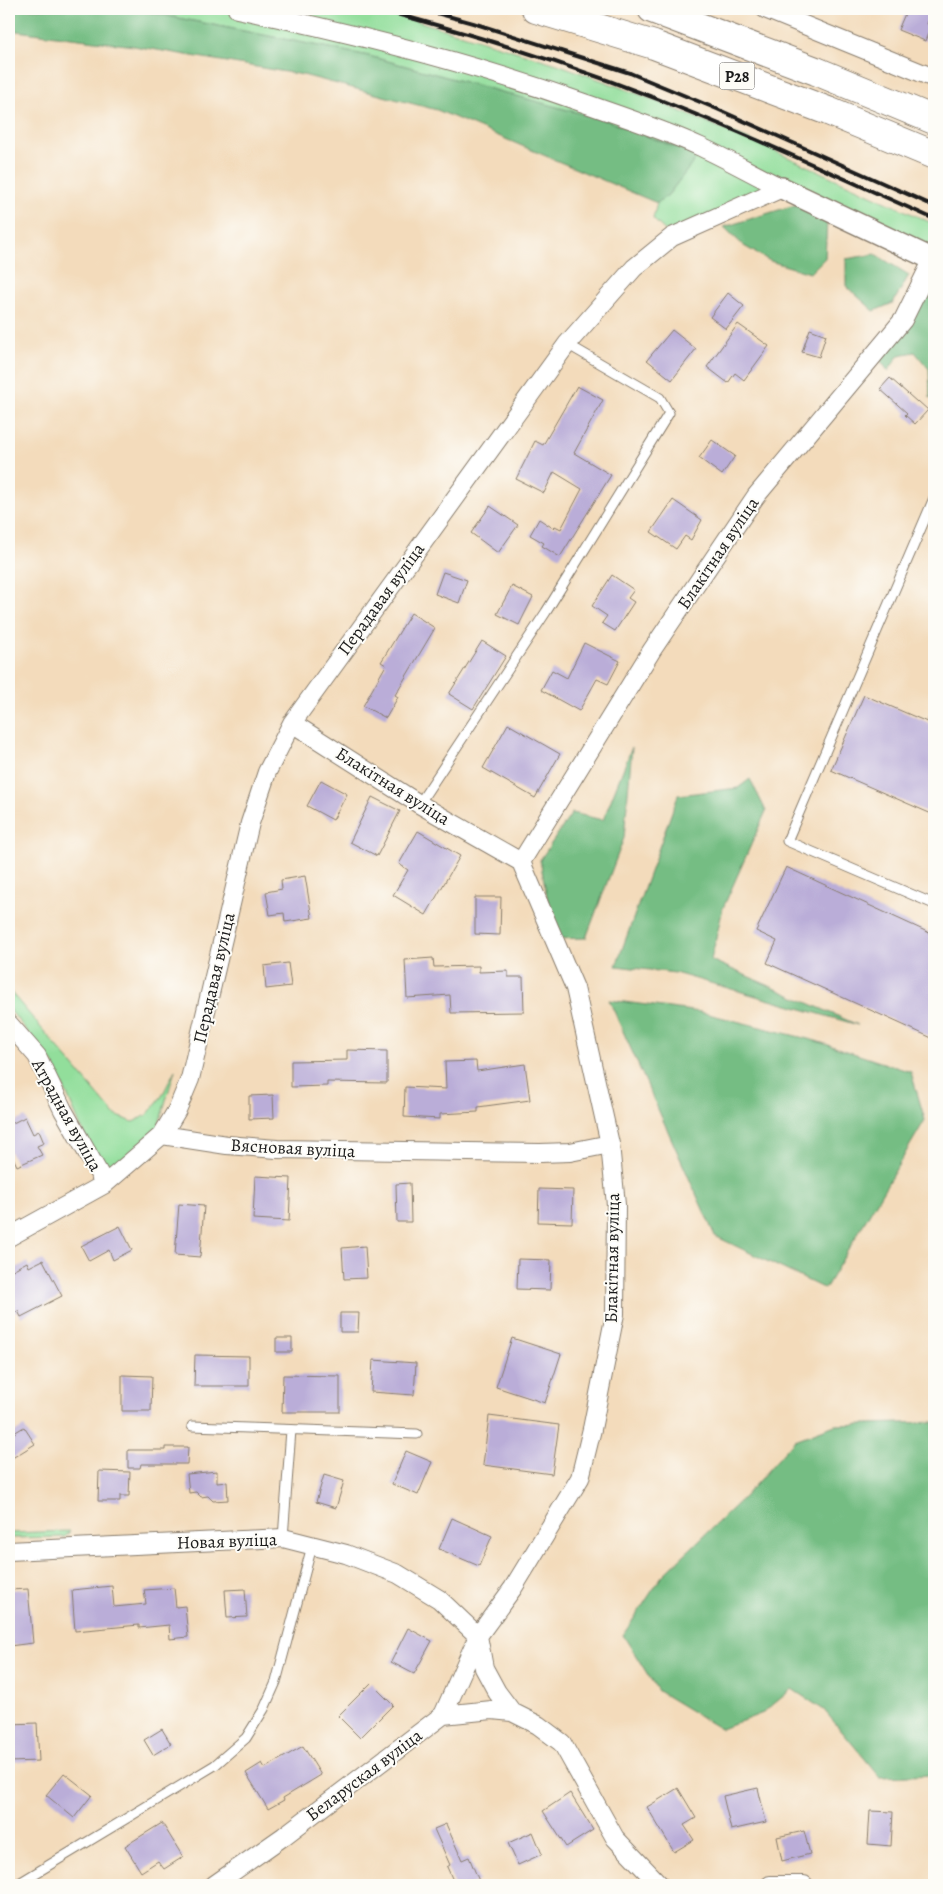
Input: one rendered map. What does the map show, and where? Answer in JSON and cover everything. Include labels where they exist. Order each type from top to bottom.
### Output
[{"type":"highway","name":"Р28","points":[[536,9],[654,45],[828,111],[934,155]]},
{"type":"highway","name":"Р28","points":[[652,9],[807,67],[934,120]]},
{"type":"street","points":[[237,9],[310,24],[432,55],[524,82],[622,116],[700,147],[782,188],[934,259]]},
{"type":"street","points":[[764,9],[934,78]]},
{"type":"street","name":"Перадавая вуліца","points":[[162,1135],[177,1110],[190,1079],[250,823],[267,772],[292,723],[567,344],[634,268],[672,237],[782,188]]},
{"type":"street","name":"Блакітная вуліца","points":[[521,862],[652,650],[756,496],[903,320],[934,259]]},
{"type":"street","name":"Блакітная вуліца","points":[[292,723],[419,804],[521,862],[575,988],[610,1144],[616,1205],[615,1314],[592,1429],[580,1478],[513,1588],[478,1636]]},
{"type":"street","name":"Атрадная вуліца","points":[[9,1024],[37,1056],[63,1110],[105,1184]]},
{"type":"street","points":[[9,1237],[105,1184],[162,1135]]},
{"type":"street","name":"Вясновая вуліца","points":[[162,1135],[227,1145],[277,1149],[350,1151],[540,1153],[570,1152],[610,1144]]},
{"type":"street","name":"Новая вуліца","points":[[9,1551],[283,1538],[346,1554],[398,1574],[440,1599],[478,1636]]},
{"type":"street","points":[[478,1636],[484,1668],[497,1692],[512,1712]]},
{"type":"street","name":"Беларуская вуліца","points":[[214,1885],[284,1836],[443,1715],[478,1636]]},
{"type":"street","points":[[443,1715],[492,1710],[512,1712],[538,1725],[562,1743],[615,1838],[660,1885]]},
{"type":"street","points":[[770,1885],[804,1885]]},
{"type":"lane","points":[[419,804],[546,612],[669,413],[660,398],[567,344]]},
{"type":"lane","points":[[934,498],[787,840],[934,904]]},
{"type":"lane","points":[[192,1426],[417,1434]]},
{"type":"lane","points":[[283,1538],[290,1430]]},
{"type":"lane","points":[[16,1885],[215,1765],[246,1738],[264,1709],[276,1682],[312,1546]]},
{"type":"green space","points":[[9,9],[133,9],[369,56],[608,121],[698,156],[668,195],[657,203],[437,110],[303,75],[134,46],[9,30]]},
{"type":"green space","points":[[133,9],[367,9],[414,20],[557,64],[641,95],[759,144],[934,224],[934,260],[782,188],[672,237],[653,219],[657,203],[668,195],[698,155],[608,121],[369,56]]},
{"type":"green space","points":[[798,204],[827,221],[825,258],[810,273],[770,261],[744,246],[724,227]]},
{"type":"green space","points":[[875,254],[909,275],[893,303],[874,311],[846,286],[846,259]]},
{"type":"green space","points":[[934,282],[934,398],[930,398],[929,369],[915,352],[899,355],[888,371],[878,357],[910,321]]},
{"type":"green space","points":[[632,747],[624,838],[586,938],[555,939],[540,860],[572,813],[603,820]]},
{"type":"green space","points":[[750,779],[766,811],[723,908],[711,960],[858,1025],[675,973],[616,966],[678,795],[738,788]]},
{"type":"green space","points":[[9,990],[115,1115],[133,1122],[147,1115],[162,1096],[175,1070],[158,1127],[116,1166],[109,1168],[95,1160],[54,1064],[9,1009]]},
{"type":"green space","points":[[609,1000],[700,1012],[816,1041],[911,1072],[925,1120],[825,1289],[715,1236]]},
{"type":"green space","points":[[934,1422],[934,1775],[880,1777],[824,1710],[792,1689],[763,1713],[721,1729],[658,1691],[623,1635],[662,1576],[745,1496],[795,1440],[835,1425]]},
{"type":"green space","points":[[70,1531],[65,1537],[9,1538],[9,1533]]},
{"type":"building","points":[[907,9],[932,9],[927,24],[931,26],[925,41],[898,30]]},
{"type":"building","points":[[728,293],[744,306],[726,329],[710,317]]},
{"type":"building","points":[[738,324],[769,346],[744,380],[735,373],[728,383],[707,367]]},
{"type":"building","points":[[810,329],[826,335],[819,357],[802,352]]},
{"type":"building","points":[[672,330],[696,349],[672,380],[647,360]]},
{"type":"building","points":[[890,378],[928,410],[915,424],[905,415],[907,413],[880,389]]},
{"type":"building","points":[[577,386],[603,400],[574,453],[611,475],[560,557],[542,546],[544,543],[530,535],[539,519],[553,528],[555,526],[561,529],[582,489],[554,472],[544,493],[516,479],[535,441],[543,445]]},
{"type":"building","points":[[712,440],[735,456],[722,475],[699,458]]},
{"type":"building","points":[[673,500],[702,520],[691,540],[685,536],[676,549],[651,532]]},
{"type":"building","points":[[490,506],[518,525],[498,553],[471,533]]},
{"type":"building","points":[[443,572],[467,580],[459,603],[435,594]]},
{"type":"building","points":[[612,575],[634,590],[628,598],[634,602],[615,631],[602,623],[607,616],[592,606]]},
{"type":"building","points":[[512,586],[533,597],[519,625],[497,614]]},
{"type":"building","points":[[411,613],[435,628],[395,695],[398,697],[386,718],[363,706],[386,665],[381,662]]},
{"type":"building","points":[[482,641],[506,656],[473,709],[449,694]]},
{"type":"building","points":[[584,643],[620,661],[608,684],[597,679],[579,711],[541,690],[552,670],[567,678]]},
{"type":"building","points":[[864,695],[927,722],[934,727],[934,815],[831,770]]},
{"type":"building","points":[[508,724],[560,754],[535,798],[483,768]]},
{"type":"building","points":[[321,780],[347,794],[333,820],[307,806]]},
{"type":"building","points":[[372,797],[400,811],[377,856],[350,842]]},
{"type":"building","points":[[418,831],[460,856],[426,915],[393,895],[408,870],[399,864]]},
{"type":"building","points":[[786,867],[934,935],[934,1039],[767,963],[777,941],[756,931]]},
{"type":"building","points":[[305,876],[312,918],[285,922],[284,913],[270,915],[266,892],[282,889],[281,880]]},
{"type":"building","points":[[475,897],[501,897],[500,935],[475,934]]},
{"type":"building","points":[[433,958],[434,967],[479,966],[479,972],[508,971],[508,977],[523,977],[524,1012],[451,1013],[450,995],[407,998],[405,960]]},
{"type":"building","points":[[288,963],[291,986],[266,989],[264,966]]},
{"type":"building","points":[[347,1050],[387,1051],[387,1083],[327,1082],[327,1086],[291,1087],[291,1061],[347,1060]]},
{"type":"building","points":[[476,1061],[477,1071],[525,1064],[530,1100],[478,1107],[478,1112],[440,1114],[440,1119],[404,1117],[405,1087],[446,1089],[445,1062]]},
{"type":"building","points":[[273,1095],[274,1118],[249,1119],[249,1096]]},
{"type":"building","points":[[25,1117],[33,1134],[39,1131],[44,1143],[37,1146],[42,1155],[17,1166],[9,1149],[9,1125]]},
{"type":"building","points":[[255,1176],[291,1178],[289,1221],[253,1219]]},
{"type":"building","points":[[410,1183],[411,1222],[397,1222],[396,1184]]},
{"type":"building","points":[[539,1189],[573,1190],[572,1223],[538,1222]]},
{"type":"building","points":[[179,1204],[204,1206],[200,1257],[175,1255]]},
{"type":"building","points":[[120,1226],[132,1250],[113,1260],[109,1250],[89,1261],[81,1246]]},
{"type":"building","points":[[365,1246],[367,1278],[344,1279],[342,1248]]},
{"type":"building","points":[[518,1259],[551,1260],[550,1290],[517,1289]]},
{"type":"building","points":[[43,1260],[62,1296],[21,1317],[18,1311],[14,1313],[9,1303],[9,1272],[27,1262],[29,1267]]},
{"type":"building","points":[[340,1313],[359,1313],[358,1332],[340,1332]]},
{"type":"building","points":[[276,1338],[292,1338],[292,1352],[276,1352]]},
{"type":"building","points":[[512,1338],[561,1354],[545,1403],[496,1387]]},
{"type":"building","points":[[195,1355],[249,1356],[249,1386],[194,1386]]},
{"type":"building","points":[[373,1360],[416,1363],[414,1395],[371,1392]]},
{"type":"building","points":[[122,1375],[152,1376],[151,1411],[122,1411]]},
{"type":"building","points":[[283,1375],[340,1376],[340,1412],[282,1412]]},
{"type":"building","points":[[489,1416],[559,1425],[552,1474],[483,1465]]},
{"type":"building","points":[[24,1427],[35,1444],[9,1460],[9,1436]]},
{"type":"building","points":[[165,1447],[188,1447],[187,1464],[141,1464],[140,1468],[128,1468],[128,1450],[165,1450]]},
{"type":"building","points":[[406,1451],[432,1462],[418,1495],[392,1484]]},
{"type":"building","points":[[99,1471],[130,1472],[129,1496],[120,1496],[120,1501],[98,1501]]},
{"type":"building","points":[[217,1471],[217,1483],[227,1482],[228,1500],[213,1501],[208,1496],[201,1497],[196,1492],[189,1493],[187,1474]]},
{"type":"building","points":[[324,1475],[344,1481],[336,1508],[316,1502]]},
{"type":"building","points":[[452,1518],[492,1536],[479,1566],[439,1549]]},
{"type":"building","points":[[112,1586],[114,1607],[146,1604],[144,1590],[174,1588],[176,1607],[185,1606],[188,1637],[170,1639],[169,1625],[139,1628],[139,1625],[75,1631],[72,1590]]},
{"type":"building","points":[[28,1589],[33,1643],[9,1646],[9,1590]]},
{"type":"building","points":[[245,1589],[247,1617],[227,1618],[225,1590]]},
{"type":"building","points":[[408,1628],[432,1641],[414,1674],[391,1662]]},
{"type":"building","points":[[371,1683],[393,1705],[360,1738],[338,1716]]},
{"type":"building","points":[[37,1723],[39,1761],[9,1762],[9,1724]]},
{"type":"building","points":[[162,1729],[171,1744],[153,1755],[144,1740]]},
{"type":"building","points":[[303,1746],[321,1775],[268,1809],[246,1773],[262,1763],[265,1768]]},
{"type":"building","points":[[64,1773],[92,1795],[74,1818],[46,1795]]},
{"type":"building","points":[[678,1788],[696,1818],[684,1825],[694,1840],[674,1852],[647,1807]]},
{"type":"building","points":[[758,1788],[766,1822],[731,1830],[723,1796]]},
{"type":"building","points":[[570,1793],[593,1830],[566,1847],[543,1811]]},
{"type":"building","points":[[870,1811],[893,1812],[891,1846],[868,1844]]},
{"type":"building","points":[[162,1823],[183,1857],[164,1869],[158,1861],[141,1872],[125,1846]]},
{"type":"building","points":[[446,1824],[462,1860],[469,1857],[479,1881],[469,1885],[455,1885],[447,1867],[450,1865],[434,1829]]},
{"type":"building","points":[[804,1831],[810,1854],[782,1861],[777,1837]]},
{"type":"building","points":[[533,1832],[542,1854],[518,1865],[508,1843]]},
{"type":"railway","points":[[378,9],[547,59],[671,104],[796,157],[934,219]]},
{"type":"railway","points":[[422,9],[473,23],[630,73],[717,109],[934,206]]}]
